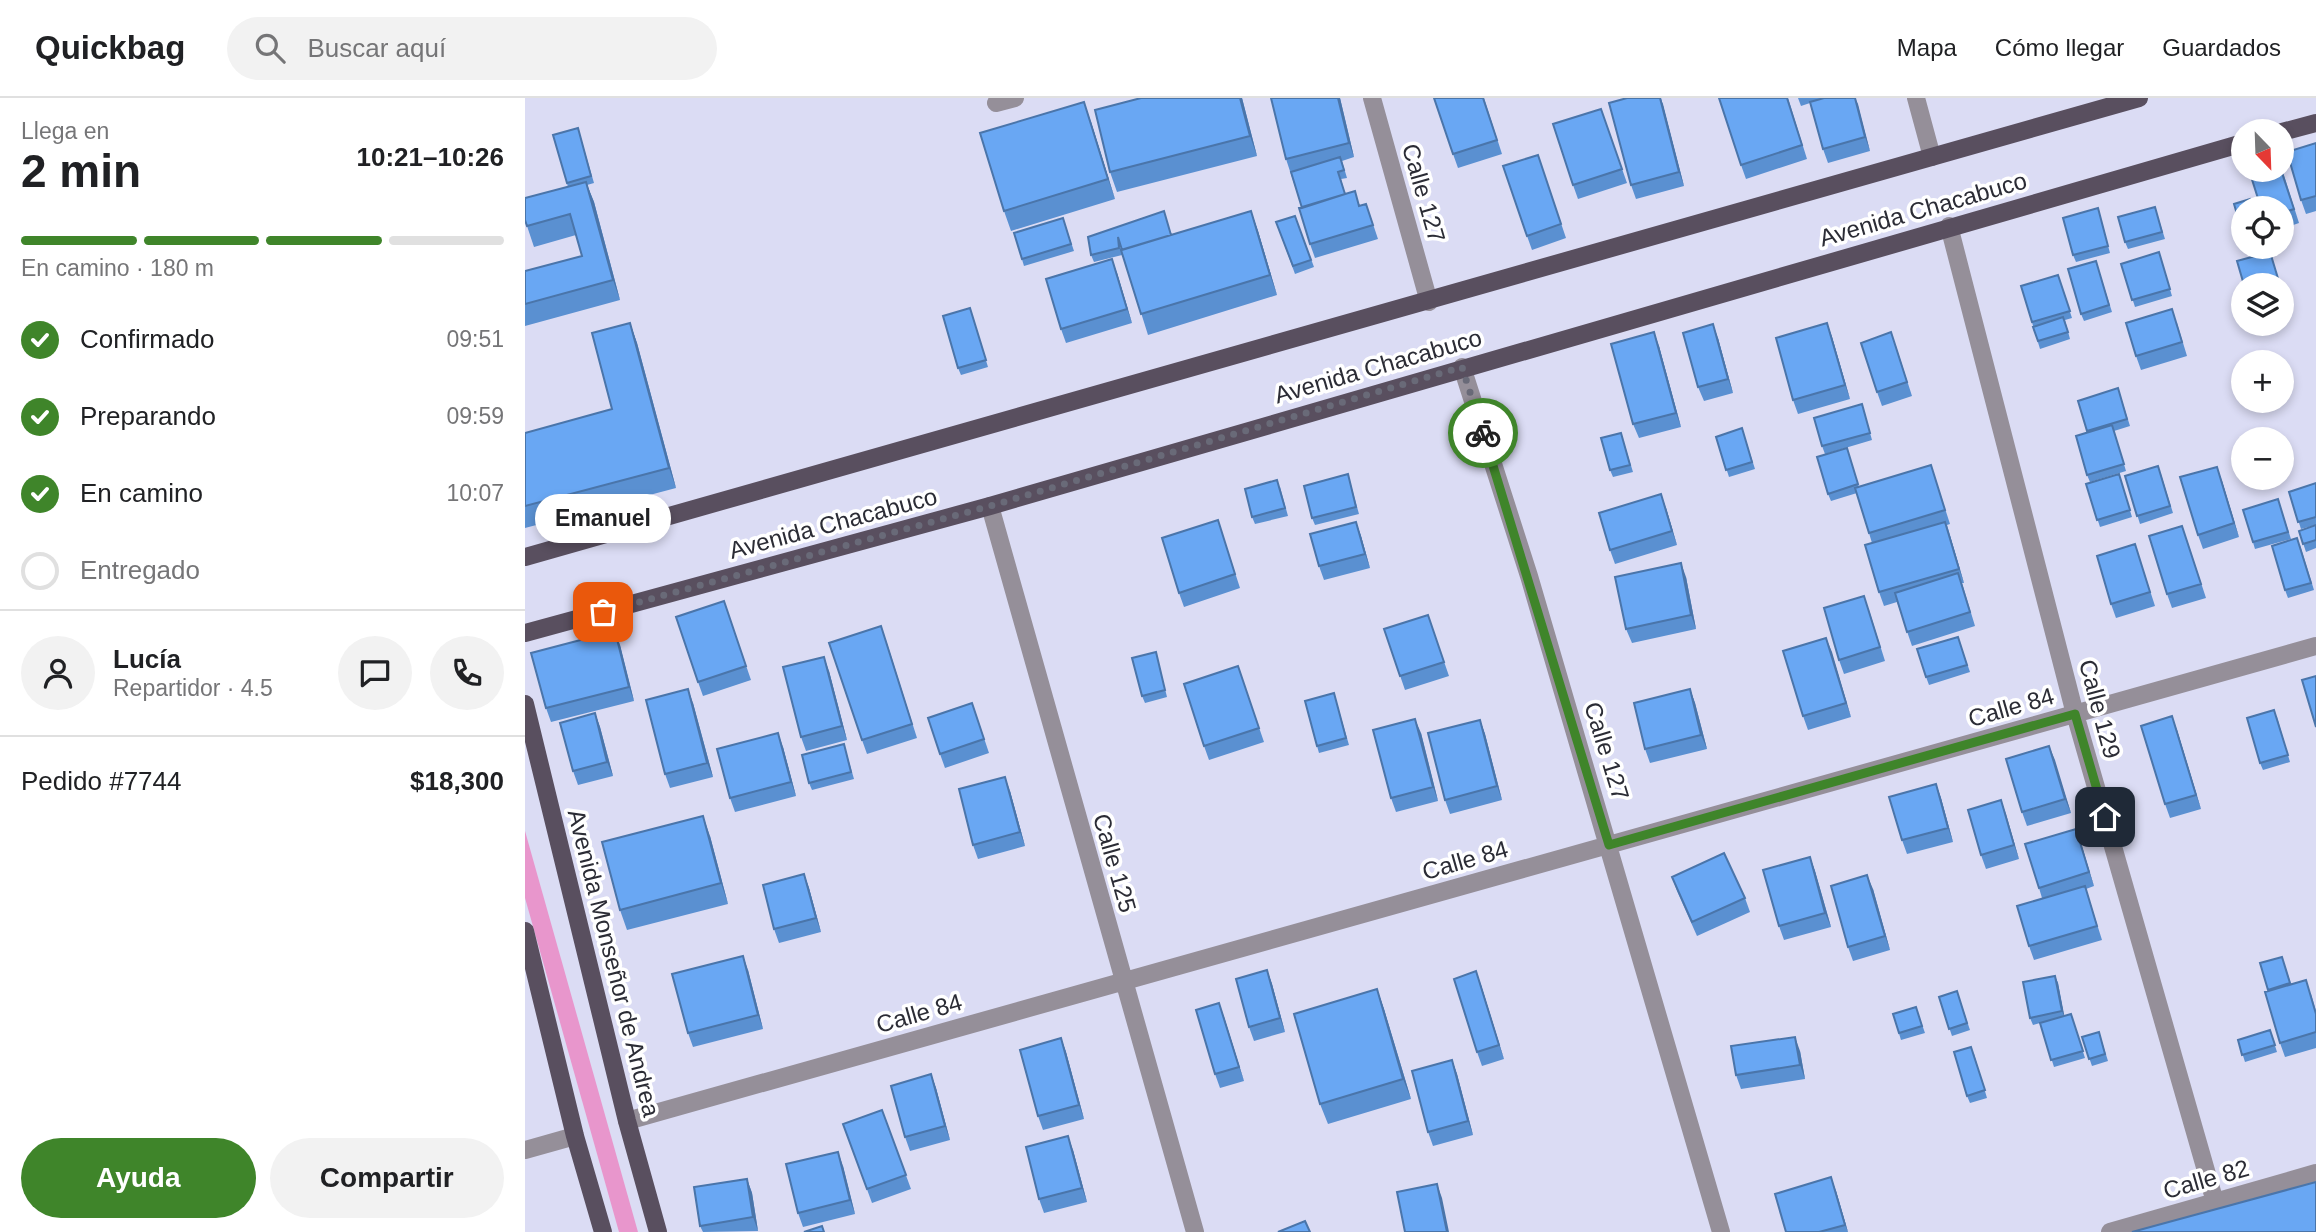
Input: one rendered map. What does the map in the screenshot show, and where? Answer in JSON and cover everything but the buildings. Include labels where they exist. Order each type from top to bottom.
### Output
[{"type":"main road","name":"Avenida Chacabuco","points":[[525,557],[2139,98]]},
{"type":"main road","points":[[2294,129],[2316,123]]},
{"type":"main road","name":"Avenida Chacabuco","points":[[525,633],[990,506],[1462,367],[2231,146]]},
{"type":"main road","name":"Avenida Monseñor de Andrea","points":[[525,704],[627,1121],[659,1232]]},
{"type":"main road","points":[[525,931],[575,1136],[603,1232]]},
{"type":"street","points":[[996,103],[1015,98]]},
{"type":"street","name":"Calle 127","points":[[1372,98],[1429,302]]},
{"type":"street","points":[[1916,98],[1932,157]]},
{"type":"street","name":"Calle 129","points":[[1949,226],[2075,714],[2214,1202]]},
{"type":"street","name":"Calle 127","points":[[1462,367],[1529,576],[1721,1232]]},
{"type":"street","name":"Calle 125","points":[[990,506],[1195,1232]]},
{"type":"street","name":"Calle 84","points":[[627,1121],[2316,646]]},
{"type":"street","points":[[525,1150],[575,1136]]},
{"type":"street","name":"Calle 82","points":[[2110,1232],[2316,1173]]},
{"type":"shaded area","points":[[525,831],[638,1232],[619,1232],[525,898]]},
{"type":"way so far","points":[[603,612],[990,506],[1462,367],[1483,433]]},
{"type":"place","name":"Emanuel","points":[[603,612]]},
{"type":"route","points":[[1483,433],[1529,576],[1609,845],[2075,714],[2105,817]]}]
